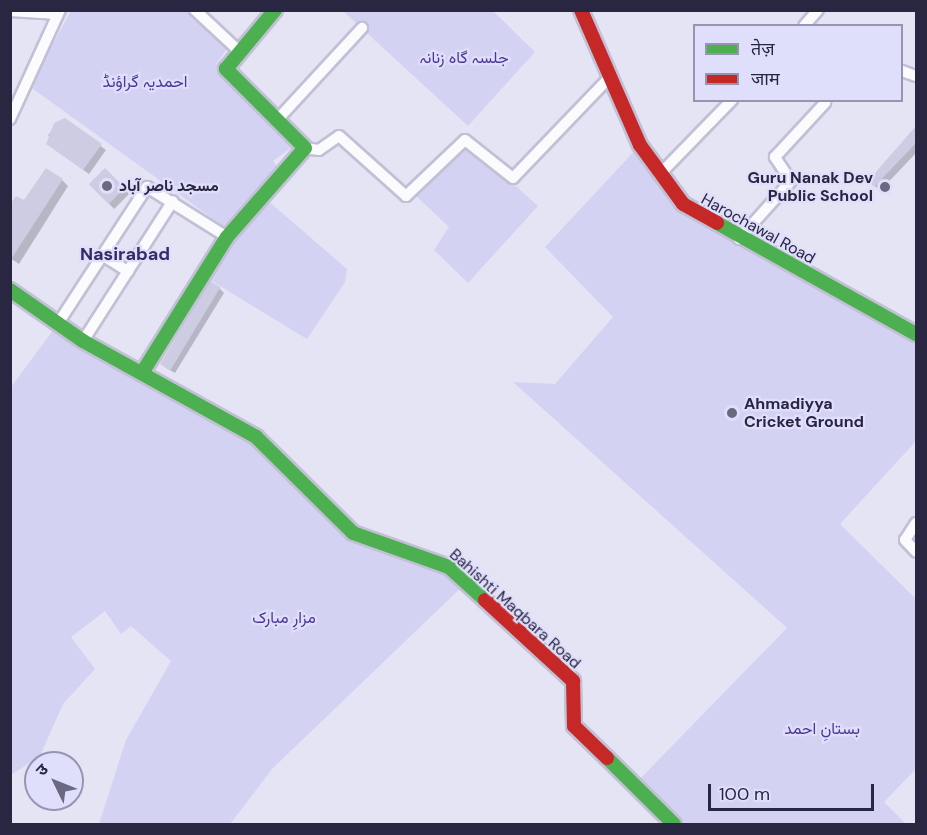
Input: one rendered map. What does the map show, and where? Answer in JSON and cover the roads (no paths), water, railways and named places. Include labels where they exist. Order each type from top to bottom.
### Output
[{"type":"street","points":[[195,10],[239,51]]},
{"type":"street","points":[[275,10],[239,51],[228,74],[278,119],[305,148],[319,150],[339,136],[406,196],[465,140],[513,178],[610,77]]},
{"type":"street","name":"Harochawal Road","points":[[581,10],[610,77],[659,175],[690,211],[916,334]]},
{"type":"street","points":[[806,24],[818,10]]},
{"type":"street","points":[[10,11],[59,12],[10,119]]},
{"type":"street","points":[[278,119],[362,28]]},
{"type":"street","points":[[659,175],[730,102]]},
{"type":"street","points":[[739,239],[791,181],[775,157],[825,103]]},
{"type":"street","points":[[142,374],[227,237],[305,148]]},
{"type":"street","points":[[57,325],[147,187],[173,201],[227,237]]},
{"type":"street","points":[[83,341],[173,201]]},
{"type":"street","points":[[102,255],[128,271]]},
{"type":"street","name":"Bahishti Maqbara Road","points":[[10,290],[83,341],[256,437],[353,533],[449,567],[573,681],[574,726],[674,825]]},
{"type":"street","points":[[916,523],[905,540],[916,552]]},
{"type":"place","name":"مسجد ناصر آباد","points":[[107,186]]},
{"type":"place","name":"Guru Nanak Dev Public School","points":[[885,187]]},
{"type":"place","name":"Ahmadiyya Cricket Ground","points":[[732,413]]},
{"type":"district","name":"Nasirabad","points":[[125,254]]},
{"type":"park label","name":"جلسہ گاہ زنانہ","points":[[464,58]]},
{"type":"park label","name":"احمدیہ گراؤنڈ","points":[[145,82]]},
{"type":"park label","name":"مزارِ مبارک","points":[[284,618]]},
{"type":"park label","name":"بستانِ احمد","points":[[822,729]]}]
